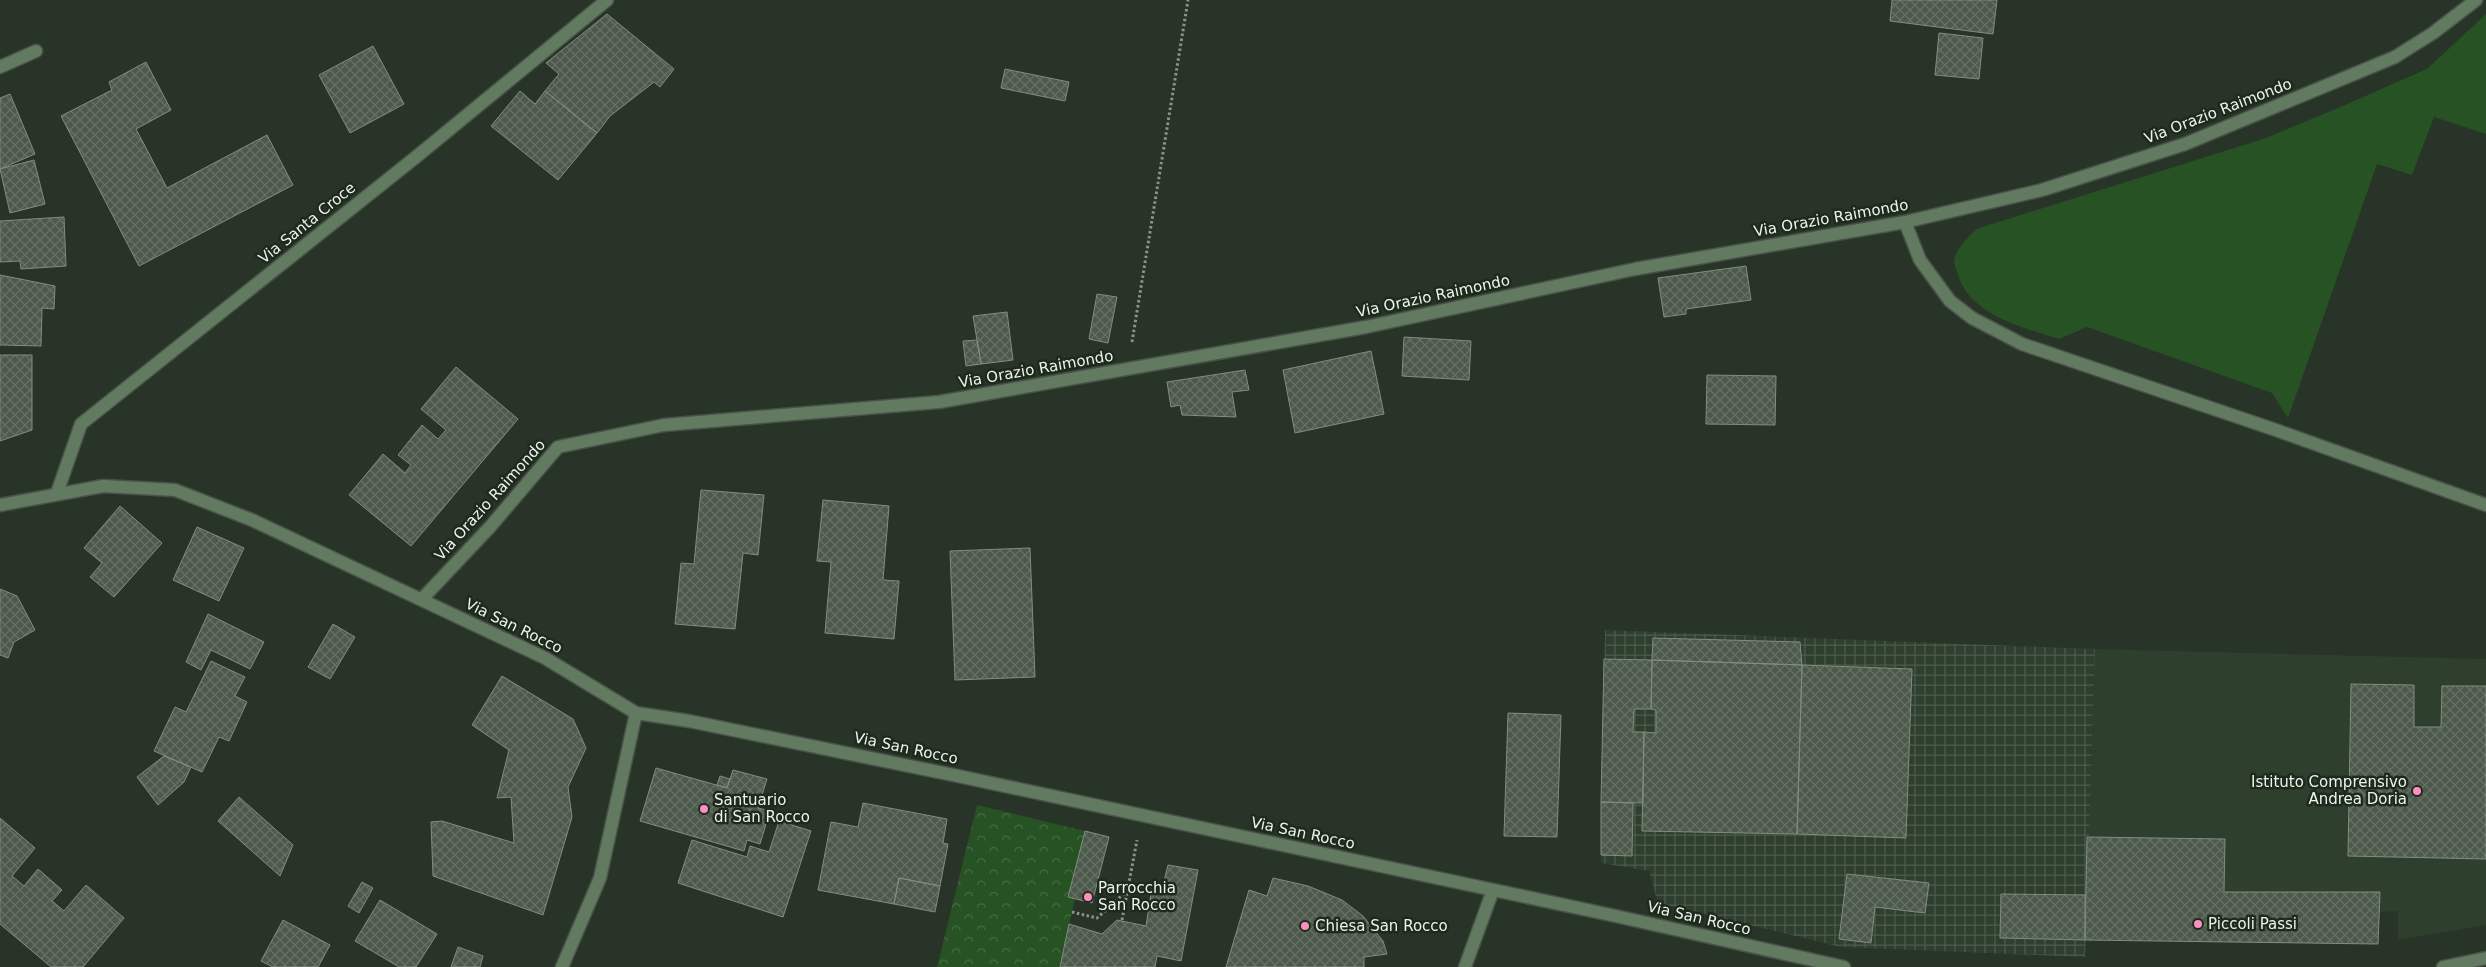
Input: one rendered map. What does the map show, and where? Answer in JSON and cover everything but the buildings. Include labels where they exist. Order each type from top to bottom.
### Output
[{"type":"street","name":"Via Santa Croce","points":[[57,493],[81,424],[416,157],[608,0]]},
{"type":"street","name":"Via Orazio Raimondo","points":[[422,599],[490,527],[558,447],[664,425],[939,402],[1366,328],[1636,269],[1905,222],[2042,190],[2185,144],[2395,57],[2433,34],[2476,0]]},
{"type":"street","points":[[0,67],[36,51]]},
{"type":"street","points":[[1905,222],[1920,260],[1950,301],[1972,318],[2022,344],[2264,426],[2486,505]]},
{"type":"street","name":"Via San Rocco","points":[[0,505],[103,486],[175,490],[252,520],[545,658],[636,713],[718,726],[1493,890],[1844,967]]},
{"type":"street","points":[[562,967],[600,878],[636,713]]},
{"type":"street","points":[[1465,967],[1493,890]]},
{"type":"street","points":[[2443,967],[2486,958]]},
{"type":"path","points":[[1128,370],[1188,0]]},
{"type":"path","points":[[1122,920],[1141,815]]},
{"type":"path","points":[[1072,912],[1097,918],[1127,891]]},
{"type":"shaded area","points":[[1605,630],[2095,649],[2085,957],[1841,947],[1658,903],[1649,871],[1601,863]]},
{"type":"shaded area","points":[[2095,649],[2486,659],[2486,925],[2398,940],[2398,911],[2379,912],[2378,944],[2085,940]]},
{"type":"green space","points":[[2486,14],[2486,134],[2434,117],[2412,175],[2377,164],[2288,418],[2272,393],[2087,327],[2059,339],[2029,330],[1984,309],[1972,299],[1963,287],[1955,265],[1955,256],[1976,229],[2263,139],[2345,105],[2427,69]]},
{"type":"green space","points":[[977,805],[1085,831],[1068,896],[1075,898],[1060,967],[937,967]]},
{"type":"place","name":"Istituto Comprensivo Andrea Doria","points":[[2417,791]]},
{"type":"place","name":"Santuario di San Rocco","points":[[704,809]]},
{"type":"place","name":"Parrocchia San Rocco","points":[[1088,897]]},
{"type":"place","name":"Piccoli Passi","points":[[2198,924]]},
{"type":"place","name":"Chiesa San Rocco","points":[[1305,926]]}]
